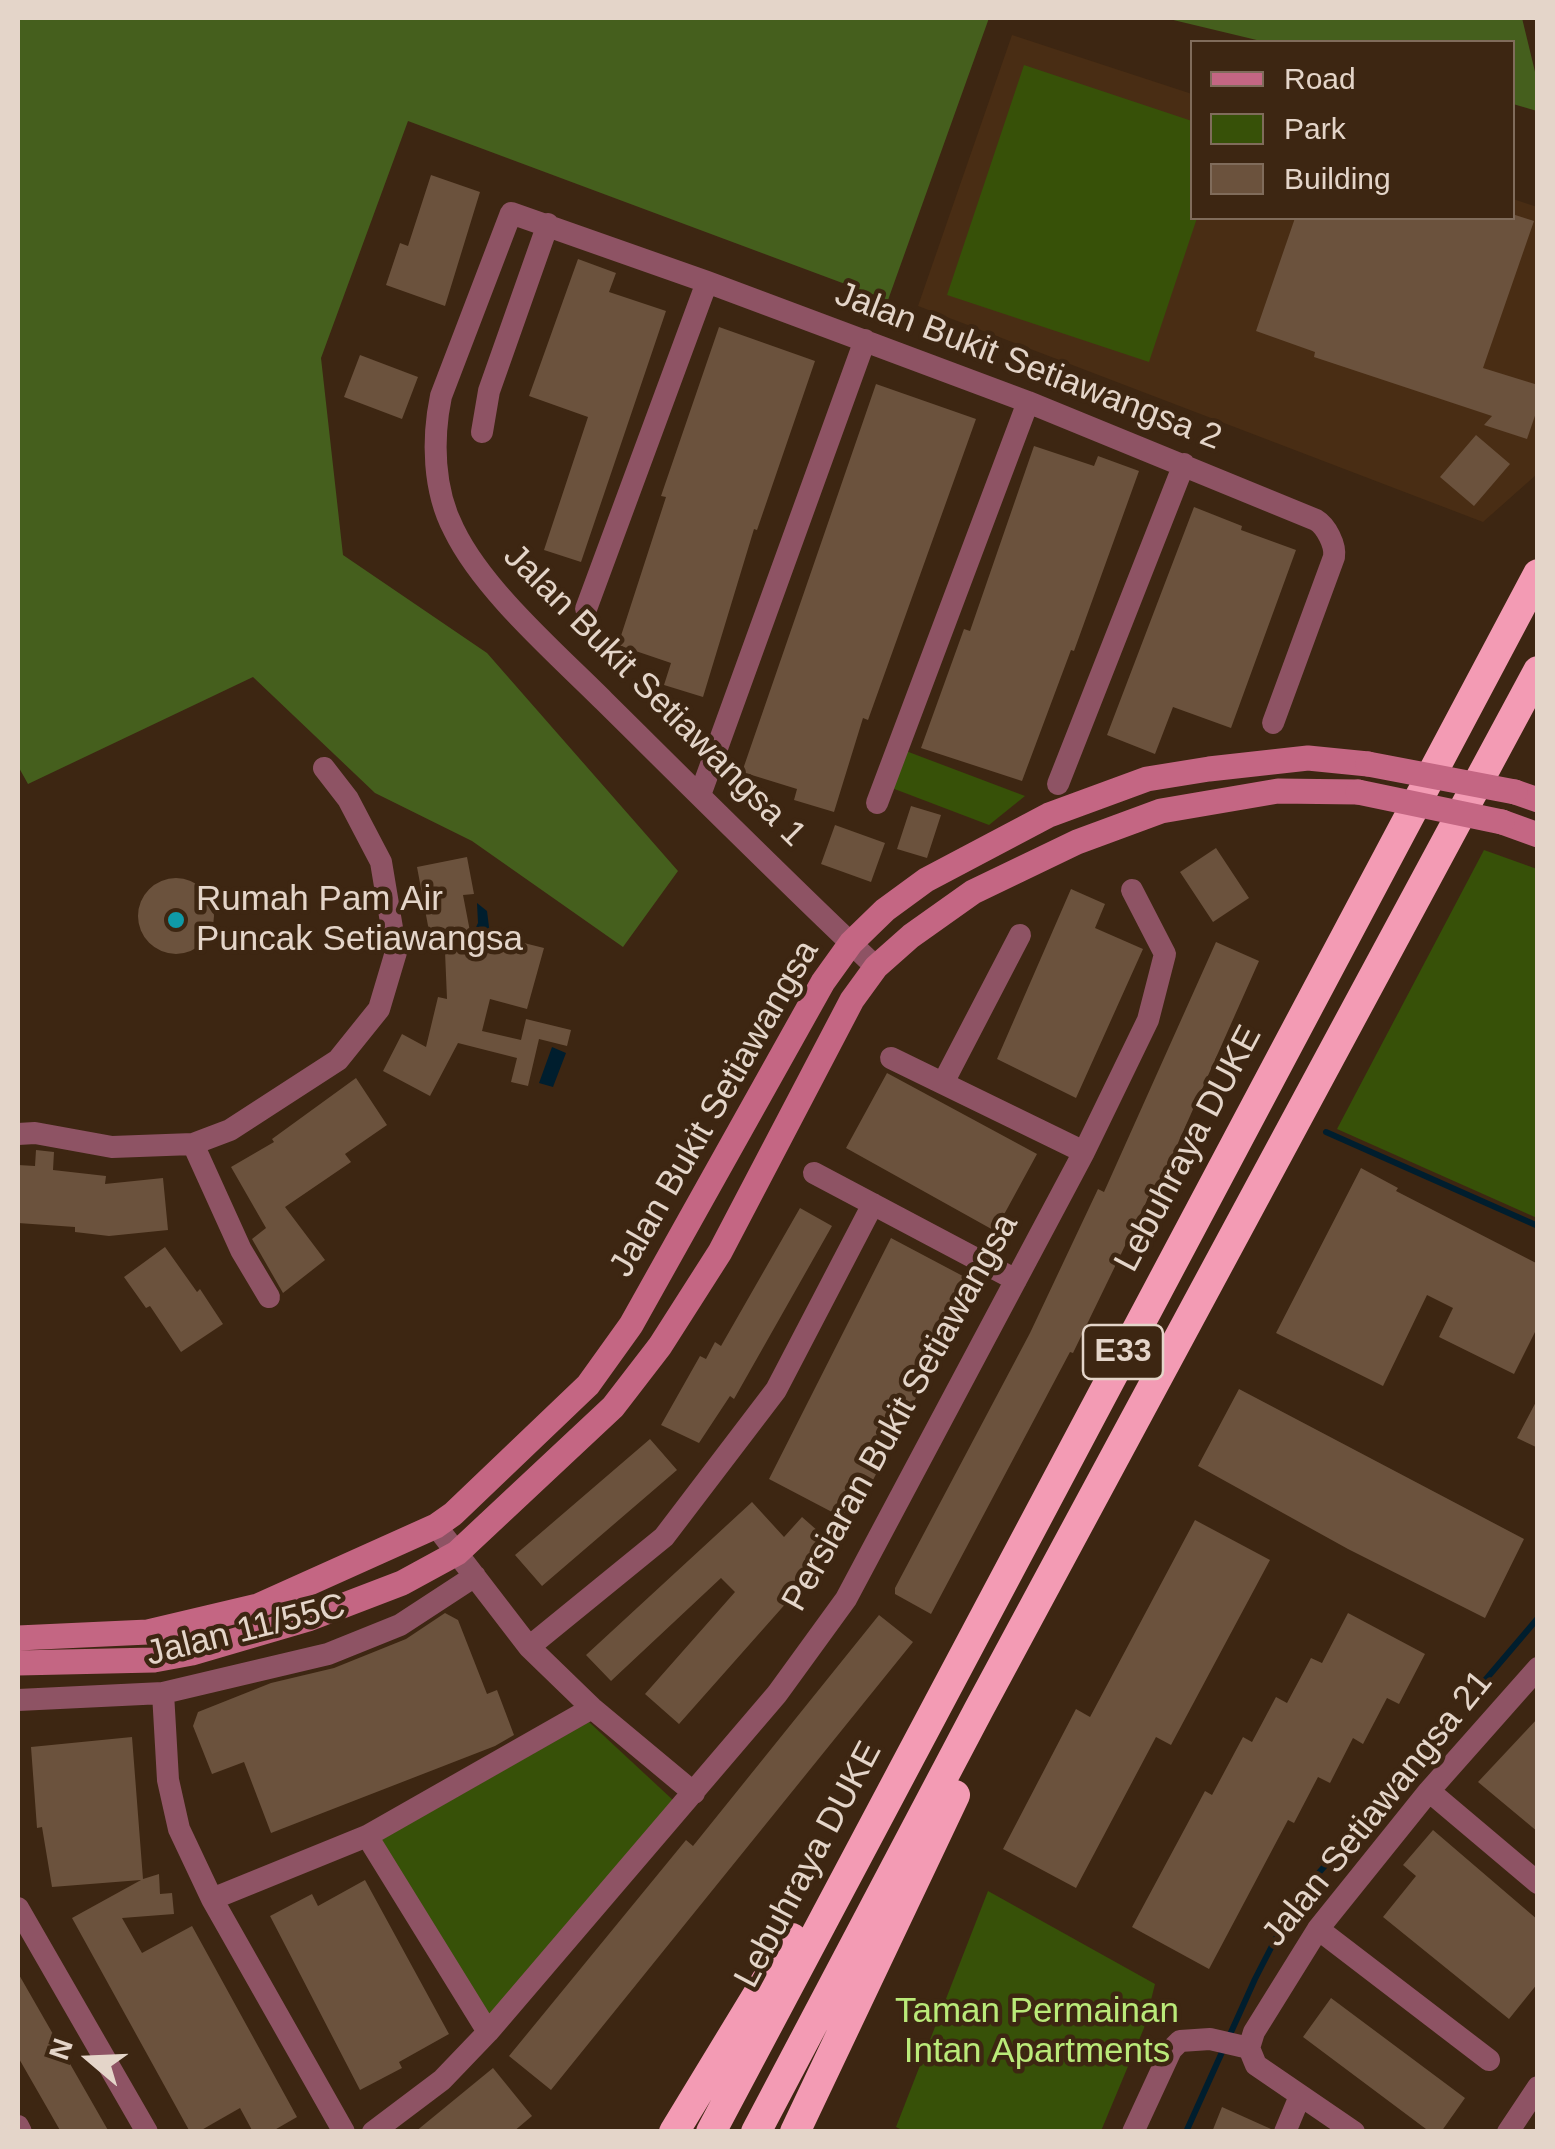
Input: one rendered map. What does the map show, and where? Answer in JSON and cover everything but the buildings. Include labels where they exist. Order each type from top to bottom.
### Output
[{"type":"highway","name":"Lebuhraya DUKE","points":[[710,2132],[1538,574]]},
{"type":"highway","name":"E33","points":[[756,2132],[1538,671]]},
{"type":"highway","points":[[674,2132],[940,1696]]},
{"type":"highway","points":[[796,2132],[957,1791],[979,1710]]},
{"type":"highway","points":[[809,2132],[846,2024]]},
{"type":"street","name":"Jalan Bukit Setiawangsa 2","points":[[507,216],[515,213],[548,224],[865,340],[1184,464],[1323,524],[1335,551],[1274,723]]},
{"type":"street","name":"Jalan Bukit Setiawangsa 1","points":[[507,216],[441,396],[435,428],[436,466],[452,528],[478,569],[551,648],[876,967]]},
{"type":"street","points":[[482,432],[490,391],[548,224]]},
{"type":"street","points":[[586,609],[707,282]]},
{"type":"street","points":[[700,795],[865,340]]},
{"type":"street","points":[[877,803],[1028,402]]},
{"type":"street","points":[[1058,784],[1184,464]]},
{"type":"street","name":"Jalan Bukit Setiawangsa","points":[[18,1638],[148,1632],[258,1606],[436,1526],[588,1385],[631,1325],[823,982],[851,944],[886,910],[926,880],[1050,816],[1147,780],[1308,758],[1368,764],[1526,796]]},
{"type":"street","points":[[18,1134],[34,1133],[112,1147],[193,1144],[230,1130],[338,1060],[379,1009],[396,952],[381,862],[348,799],[324,768]]},
{"type":"street","name":"Jalan Bukit Setiawangsa","points":[[18,1663],[154,1660],[192,1653],[308,1620],[402,1583],[457,1553],[613,1407],[660,1346],[720,1252],[852,1000],[876,967],[972,892],[1077,842],[1161,812],[1278,791],[1358,792],[1502,822],[1538,835]]},
{"type":"street","name":"Persiaran Bukit Setiawangsa","points":[[374,2132],[442,2080],[488,2032],[777,1694],[846,1599],[1084,1152],[1148,1020],[1165,954],[1132,890]]},
{"type":"street","points":[[943,1083],[1020,935]]},
{"type":"street","points":[[891,1058],[1084,1152]]},
{"type":"street","points":[[193,1144],[241,1250],[269,1297]]},
{"type":"street","points":[[814,1173],[1016,1280]]},
{"type":"street","points":[[529,1647],[664,1536],[776,1390],[873,1204]]},
{"type":"street","points":[[436,1526],[529,1647],[592,1708],[694,1793]]},
{"type":"street","name":"Jalan 11/55C","points":[[18,1700],[174,1690],[328,1654],[400,1625],[475,1576]]},
{"type":"street","name":"Jalan Setiawangsa 21","points":[[1242,2046],[1318,1929],[1430,1791],[1538,1668]]},
{"type":"street","points":[[174,1690],[168,1780],[180,1829],[212,1899],[344,2132]]},
{"type":"street","points":[[212,1899],[367,1836],[592,1708]]},
{"type":"street","points":[[1430,1791],[1538,1883]]},
{"type":"street","points":[[367,1836],[488,2032]]},
{"type":"street","points":[[18,1909],[147,2132]]},
{"type":"street","points":[[1318,1929],[1489,2060]]},
{"type":"street","points":[[1133,2132],[1172,2050],[1180,2041],[1210,2039],[1242,2046],[1256,2065],[1354,2132]]},
{"type":"street","points":[[1508,2132],[1538,2087]]},
{"type":"street","points":[[1285,2132],[1300,2096]]},
{"type":"shaded area","points":[[1012,35],[1190,93],[1190,220],[1515,220],[1515,200],[1537,207],[1536,475],[1483,522],[918,306]]},
{"type":"green space","points":[[18,18],[989,18],[888,300],[408,121],[321,358],[343,555],[487,653],[678,871],[623,947],[472,841],[375,793],[253,677],[28,784],[18,766]]},
{"type":"green space","points":[[1165,18],[1522,18],[1537,80],[1537,111],[1515,105],[1515,40],[1257,40]]},
{"type":"green space","points":[[1024,65],[1190,120],[1190,220],[1196,220],[1149,362],[947,295]]},
{"type":"green space","points":[[898,748],[1025,796],[989,825],[884,785]]},
{"type":"green space","points":[[1484,850],[1537,869],[1537,1218],[1337,1129]]},
{"type":"green space","points":[[589,1722],[674,1801],[489,2016],[379,1841]]},
{"type":"green space","name":"Taman Permainan Intan Apartments","points":[[988,1891],[1155,1984],[1144,2028],[1101,2131],[906,2132],[896,2127]]},
{"type":"water","points":[[477,903],[487,911],[490,935],[472,935],[478,923]]},
{"type":"water","points":[[552,1047],[566,1053],[553,1087],[539,1083]]},
{"type":"waterway","points":[[1326,1132],[1538,1226]]},
{"type":"waterway","points":[[1481,1685],[1538,1618]]},
{"type":"waterway","points":[[1186,2132],[1296,1899],[1452,1720]]},
{"type":"place","name":"Rumah Pam Air Puncak Setiawangsa","points":[[176,920]]}]
